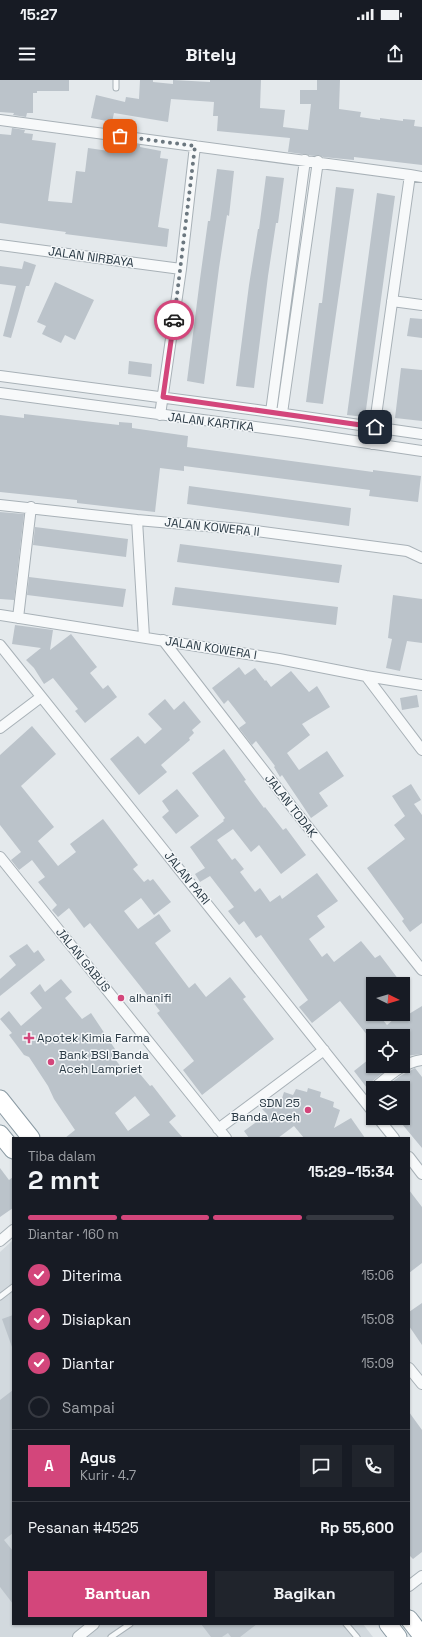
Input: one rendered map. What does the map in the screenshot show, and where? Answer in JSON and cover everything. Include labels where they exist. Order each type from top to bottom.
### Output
[{"type":"highway","points":[[0,1099],[30,1137]]},
{"type":"highway","points":[[0,1134],[12,1149]]},
{"type":"highway","points":[[410,1620],[422,1636]]},
{"type":"highway","points":[[389,1625],[398,1637]]},
{"type":"street","points":[[0,120],[318,161],[422,177]]},
{"type":"street","points":[[160,415],[181,269],[195,146]]},
{"type":"street","points":[[272,412],[305,160]]},
{"type":"street","points":[[282,413],[318,161]]},
{"type":"street","points":[[372,444],[410,175]]},
{"type":"street","name":"JALAN NIRBAYA","points":[[0,245],[181,269]]},
{"type":"street","points":[[392,301],[422,304]]},
{"type":"street","name":"JALAN KARTIKA","points":[[0,376],[282,413],[422,434]]},
{"type":"street","name":"JALAN KARTIKA","points":[[0,393],[301,433],[422,451]]},
{"type":"street","name":"JALAN KOWERA II","points":[[0,504],[137,520],[241,529],[407,551],[422,558]]},
{"type":"street","points":[[18,618],[31,507]]},
{"type":"street","points":[[137,520],[144,637]]},
{"type":"street","name":"JALAN KOWERA I","points":[[0,615],[279,659],[422,685]]},
{"type":"street","name":"JALAN TODAK","points":[[163,640],[292,807],[422,970]]},
{"type":"street","name":"JALAN PARI","points":[[0,645],[366,1103]]},
{"type":"street","points":[[366,676],[422,750]]},
{"type":"street","points":[[0,728],[42,697]]},
{"type":"street","name":"JALAN GABUS","points":[[0,857],[225,1137]]},
{"type":"street","points":[[218,1129],[324,1050]]},
{"type":"street","points":[[383,1081],[405,1065],[422,1060]]},
{"type":"street","points":[[362,1098],[366,1095]]},
{"type":"street","points":[[384,1125],[393,1137]]},
{"type":"street","points":[[410,1158],[422,1174]]},
{"type":"street","points":[[0,1240],[12,1231]]},
{"type":"street","points":[[410,1369],[422,1384]]},
{"type":"street","points":[[410,1585],[422,1576]]},
{"type":"street","points":[[78,1637],[93,1625]]},
{"type":"lane","points":[[116,80],[116,88]]},
{"type":"lane","points":[[0,1297],[12,1288]]},
{"type":"lane","points":[[111,1637],[129,1625]]},
{"type":"lane","points":[[347,1625],[357,1637]]},
{"type":"shaded area","points":[[12,1241],[12,1625],[364,1625],[373,1637],[0,1637],[0,1252]]},
{"type":"building","points":[[0,80],[69,80],[69,91],[37,91],[37,93],[33,93],[33,113],[27,113],[26,117],[13,115],[14,113],[0,112]]},
{"type":"building","points":[[140,80],[153,80],[153,82],[173,84],[173,80],[210,82],[210,80],[261,80],[260,108],[285,110],[283,127],[308,130],[311,104],[300,104],[300,90],[317,90],[317,80],[340,80],[339,109],[361,112],[360,117],[380,120],[380,118],[403,121],[403,119],[415,120],[414,126],[422,127],[422,165],[354,157],[354,160],[323,157],[319,155],[315,156],[288,152],[290,138],[217,131],[218,116],[213,116],[214,102],[171,99],[168,122],[114,113],[112,122],[91,118],[96,95],[125,102],[126,97],[139,99]]},
{"type":"building","points":[[12,128],[25,130],[24,133],[33,134],[32,140],[56,143],[48,201],[72,203],[76,171],[85,172],[88,148],[109,151],[111,143],[117,144],[118,142],[140,145],[140,147],[161,151],[160,158],[168,159],[158,227],[169,229],[167,247],[65,234],[66,232],[0,223],[0,134],[11,135]]},
{"type":"building","points":[[217,169],[234,171],[229,216],[227,215],[219,268],[204,384],[187,381],[208,221],[210,221]]},
{"type":"building","points":[[266,176],[284,178],[278,223],[276,223],[268,276],[254,388],[236,386],[249,285],[259,229]]},
{"type":"building","points":[[336,187],[354,189],[323,404],[306,402],[319,303],[322,303]]},
{"type":"building","points":[[377,193],[395,196],[365,417],[347,415]]},
{"type":"building","points":[[24,261],[36,265],[29,286],[26,286],[11,338],[3,336],[16,286],[0,284],[0,266],[22,269]]},
{"type":"building","points":[[55,282],[94,300],[75,340],[65,335],[61,343],[42,334],[46,326],[37,322]]},
{"type":"building","points":[[410,318],[422,319],[422,338],[407,336]]},
{"type":"building","points":[[129,361],[152,364],[151,377],[128,374]]},
{"type":"building","points":[[401,368],[422,370],[422,421],[395,418]]},
{"type":"building","points":[[24,414],[119,425],[119,422],[132,423],[132,428],[188,436],[187,447],[373,472],[373,470],[421,476],[418,502],[369,496],[370,490],[184,466],[184,471],[160,468],[155,512],[77,503],[77,500],[0,492],[0,415],[24,418]]},
{"type":"building","points":[[189,486],[351,508],[349,526],[187,504]]},
{"type":"building","points":[[0,512],[24,514],[14,600],[0,599]]},
{"type":"building","points":[[35,527],[128,539],[126,557],[33,545]]},
{"type":"building","points":[[180,544],[342,565],[339,583],[177,562]]},
{"type":"building","points":[[29,577],[126,589],[123,607],[27,595]]},
{"type":"building","points":[[175,587],[338,607],[336,625],[172,605]]},
{"type":"building","points":[[393,595],[422,599],[422,643],[407,641],[400,671],[386,668],[392,639],[388,638]]},
{"type":"building","points":[[15,625],[53,630],[50,650],[71,634],[97,667],[90,673],[103,689],[108,685],[117,697],[85,723],[75,711],[78,709],[53,678],[44,684],[34,668],[26,660],[41,648],[12,644]]},
{"type":"building","points":[[239,667],[245,675],[255,668],[271,687],[291,671],[309,692],[317,686],[330,707],[302,724],[310,735],[287,753],[299,770],[327,751],[344,776],[319,793],[328,806],[311,818],[282,775],[280,777],[274,767],[275,766],[256,741],[252,745],[239,728],[246,723],[228,700],[224,704],[212,688]]},
{"type":"building","points":[[417,695],[419,707],[402,710],[400,698]]},
{"type":"building","points":[[165,699],[174,710],[184,701],[201,722],[192,730],[194,733],[189,738],[190,740],[161,765],[167,772],[139,795],[110,759],[138,736],[145,744],[162,729],[148,714]]},
{"type":"building","points":[[32,726],[56,754],[21,786],[54,827],[38,841],[58,866],[76,852],[70,844],[103,819],[138,865],[133,869],[144,882],[148,879],[150,881],[153,879],[171,902],[154,915],[141,898],[124,911],[138,929],[159,914],[171,931],[155,943],[189,988],[195,983],[206,997],[230,977],[246,997],[243,999],[274,1039],[202,1095],[183,1070],[194,1061],[157,1013],[160,1011],[90,923],[84,928],[69,908],[58,917],[52,910],[57,905],[38,882],[45,877],[32,860],[19,870],[11,860],[21,852],[0,825],[0,755]]},
{"type":"building","points":[[224,749],[246,780],[244,781],[264,808],[265,807],[283,830],[286,828],[306,855],[281,874],[259,845],[251,852],[233,829],[217,840],[232,860],[235,858],[244,869],[240,872],[255,892],[260,888],[270,902],[280,895],[282,899],[317,873],[338,901],[317,916],[325,927],[309,939],[322,957],[327,953],[334,962],[361,941],[375,958],[380,955],[397,977],[366,977],[366,1021],[384,1021],[387,1025],[392,1021],[410,1021],[410,1013],[422,1006],[422,1054],[410,1055],[410,1029],[366,1029],[366,1034],[340,1001],[312,1023],[299,1007],[308,1000],[261,935],[256,938],[244,921],[239,925],[228,911],[234,907],[210,876],[200,882],[195,874],[205,868],[190,847],[224,821],[223,820],[225,818],[192,773]]},
{"type":"building","points":[[411,784],[421,800],[414,804],[422,815],[422,923],[410,932],[402,921],[404,919],[367,868],[405,839],[394,825],[405,816],[392,796]]},
{"type":"building","points":[[177,789],[199,816],[176,834],[162,817],[169,811],[162,801]]},
{"type":"building","points":[[27,944],[34,953],[38,950],[45,960],[0,996],[0,979],[16,965],[9,956]]},
{"type":"building","points":[[61,979],[72,992],[65,998],[82,1019],[91,1013],[117,1052],[112,1055],[127,1075],[135,1068],[150,1086],[152,1085],[176,1116],[169,1122],[182,1137],[66,1137],[75,1130],[54,1099],[48,1086],[29,1057],[24,1055],[9,1035],[12,1033],[0,1019],[9,1011],[21,1026],[42,1008],[30,993],[40,984],[45,992]],"holes":[[[135,1096],[150,1115],[128,1131],[115,1113]]]},
{"type":"building","points":[[366,1062],[366,1073],[382,1073],[372,1081],[366,1081],[366,1087],[354,1071]]},
{"type":"building","points":[[415,1068],[422,1077],[422,1148],[403,1125],[410,1125],[410,1081],[393,1081],[406,1073],[410,1073],[410,1071]]},
{"type":"building","points":[[308,1088],[321,1092],[320,1097],[334,1102],[333,1107],[340,1110],[334,1128],[351,1118],[364,1137],[303,1137],[294,1126],[279,1137],[248,1137],[244,1131],[267,1114],[262,1109],[271,1100],[279,1108],[284,1092],[293,1095],[296,1089],[307,1092]]},
{"type":"building","points":[[0,1168],[9,1180],[12,1178],[12,1209],[0,1217]]},
{"type":"building","points":[[410,1191],[422,1207],[422,1263],[410,1272]]},
{"type":"building","points":[[422,1303],[422,1345],[410,1327],[410,1311]]},
{"type":"building","points":[[12,1315],[12,1347],[2,1319]]},
{"type":"building","points":[[12,1391],[12,1534],[4,1540],[12,1550],[12,1603],[0,1587],[0,1400]]},
{"type":"building","points":[[410,1413],[422,1430],[422,1552],[413,1559],[410,1556]]},
{"type":"building","points":[[202,1625],[256,1625],[240,1637],[231,1637],[228,1633],[222,1637],[211,1637]]},
{"type":"way so far","points":[[120,136],[195,146],[174,320]]},
{"type":"place","name":"alhanifi","points":[[121,998]]},
{"type":"place","name":"Apotek Kimia Farma","points":[[29,1038]]},
{"type":"place","name":"Bank BSI Banda Aceh Lampriet","points":[[51,1062]]},
{"type":"place","name":"SDN 25 Banda Aceh","points":[[308,1110]]},
{"type":"route","points":[[174,320],[163,397],[375,427]]}]
